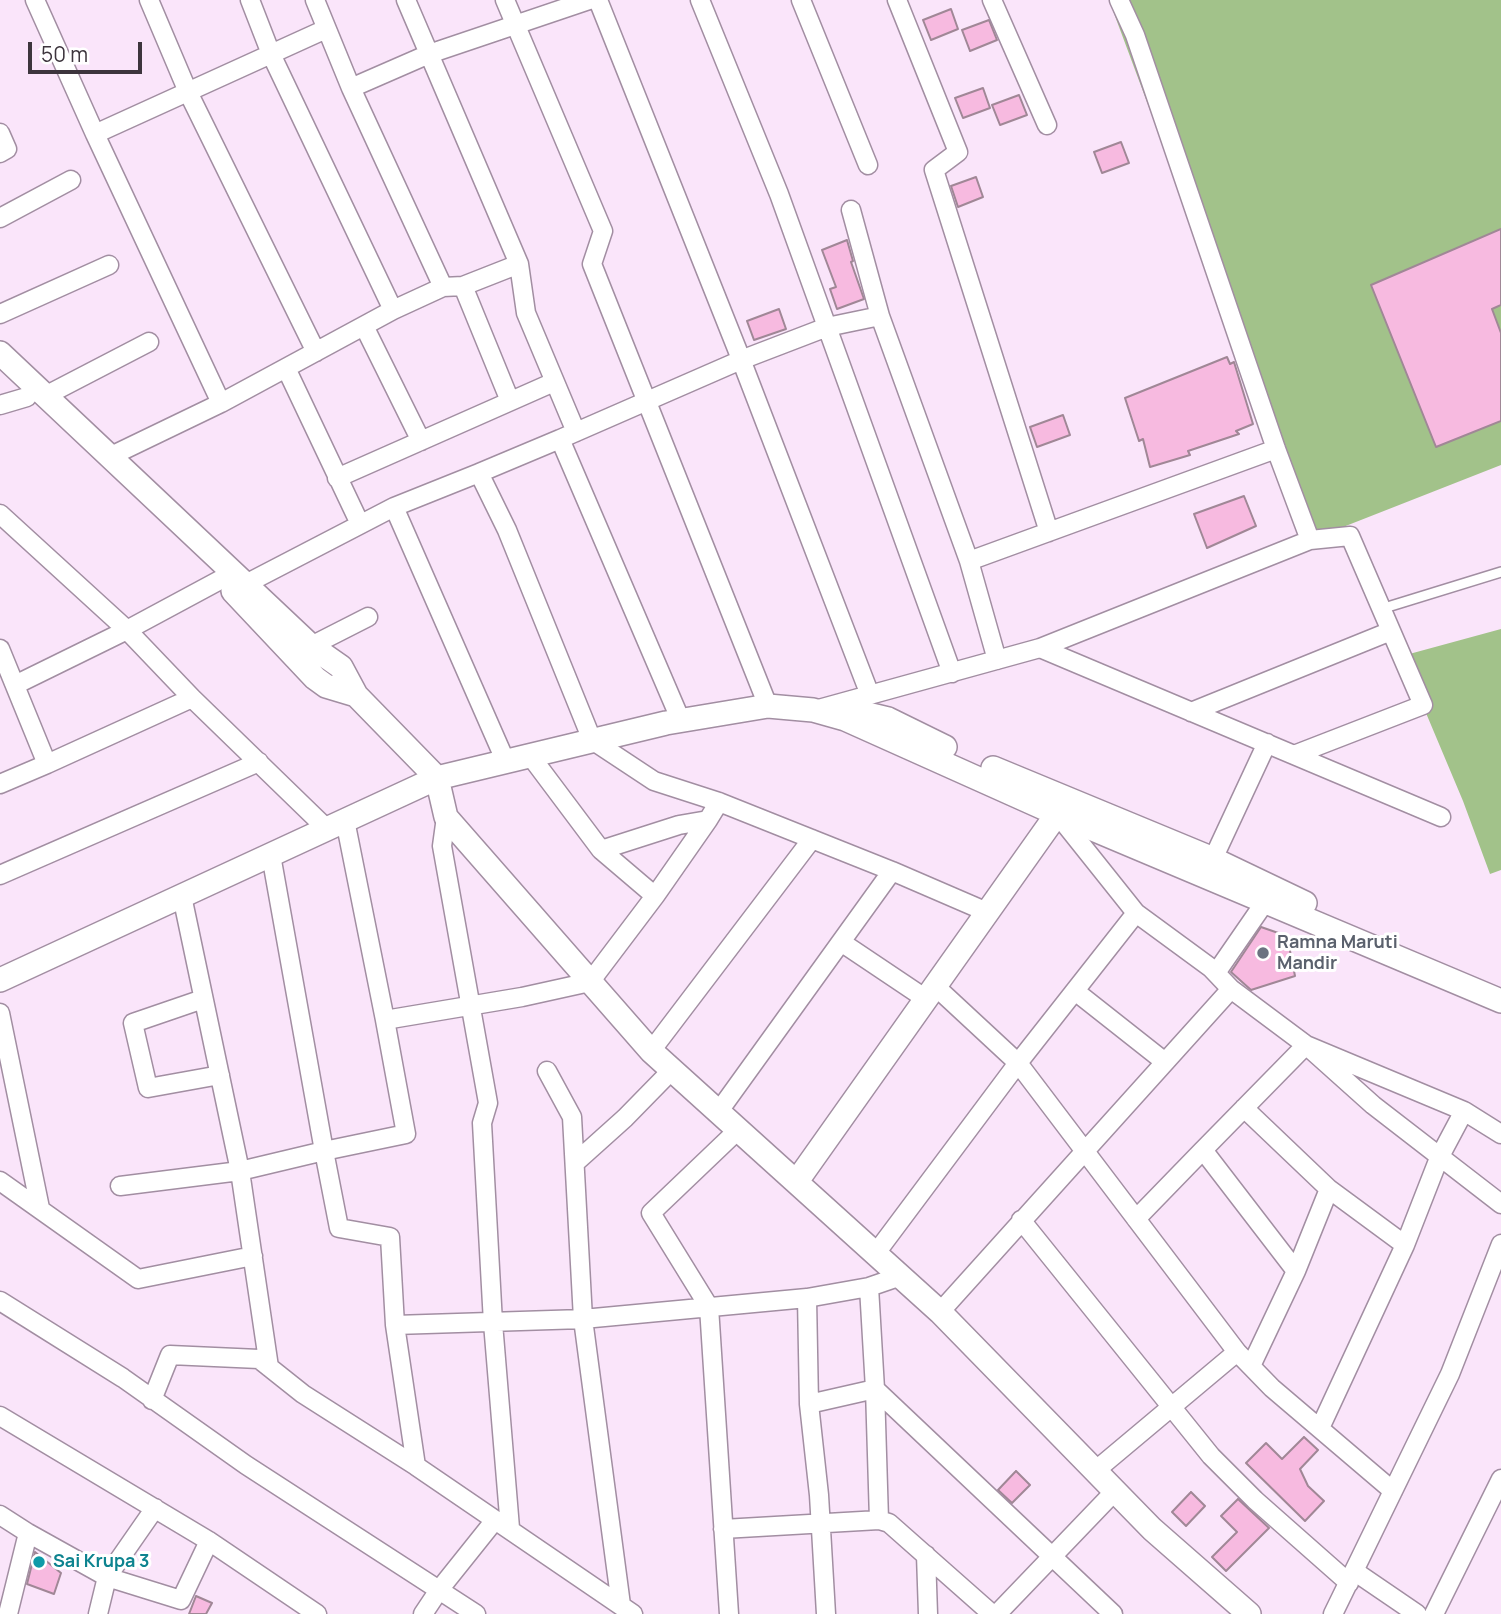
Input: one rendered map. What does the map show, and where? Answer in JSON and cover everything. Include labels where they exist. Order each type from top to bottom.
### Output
[{"type":"street","points":[[35,0],[221,402]]},
{"type":"street","points":[[149,0],[188,92],[316,352]]},
{"type":"street","points":[[250,0],[271,54],[393,310]]},
{"type":"street","points":[[315,0],[351,88],[443,286]]},
{"type":"street","points":[[406,0],[519,264],[526,313],[554,382],[568,435],[681,721]]},
{"type":"street","points":[[505,0],[603,231],[592,264],[768,706]]},
{"type":"street","points":[[351,88],[429,54],[589,0]]},
{"type":"street","points":[[598,0],[870,695]]},
{"type":"street","points":[[700,0],[779,194],[952,673]]},
{"type":"street","points":[[801,0],[868,165]]},
{"type":"street","points":[[897,0],[958,152],[934,170],[1049,532]]},
{"type":"street","points":[[992,0],[1047,125]]},
{"type":"street","points":[[1119,0],[1135,35],[1276,449],[1310,540]]},
{"type":"street","points":[[95,134],[326,29]]},
{"type":"street","points":[[0,133],[8,149],[0,153]]},
{"type":"street","points":[[0,218],[71,180]]},
{"type":"street","points":[[851,209],[880,316],[969,561],[997,660]]},
{"type":"street","points":[[110,457],[443,286],[463,286],[519,264]]},
{"type":"street","points":[[0,314],[109,265]]},
{"type":"street","points":[[463,286],[510,401]]},
{"type":"street","points":[[15,685],[127,630],[394,507],[741,360],[827,327],[880,316]]},
{"type":"street","points":[[364,326],[421,441]]},
{"type":"street","points":[[0,405],[36,396],[149,342]]},
{"type":"street","points":[[0,353],[64,424],[233,581]]},
{"type":"street","points":[[286,368],[360,524]]},
{"type":"street","points":[[0,371],[36,396]]},
{"type":"street","points":[[337,478],[554,382]]},
{"type":"street","points":[[64,424],[110,457],[304,652],[326,686],[356,695],[437,778],[446,817],[442,846],[488,1103],[482,1123],[503,1524],[439,1591],[423,1614]]},
{"type":"street","points":[[969,561],[1276,449]]},
{"type":"street","points":[[479,473],[506,530],[592,740],[654,781],[719,802],[987,912]]},
{"type":"street","points":[[394,507],[505,760]]},
{"type":"street","points":[[0,514],[127,630],[192,698],[259,762],[336,825],[385,1020],[407,1134],[240,1171],[120,1186]]},
{"type":"street","points":[[813,710],[1040,648],[1310,540],[1350,537],[1423,705],[1294,755]]},
{"type":"street","points":[[304,652],[368,617]]},
{"type":"street","points":[[1191,712],[1391,631]]},
{"type":"street","points":[[1040,648],[1441,817]]},
{"type":"street","points":[[0,649],[47,764]]},
{"type":"street","points":[[0,784],[192,698]]},
{"type":"street","points":[[0,980],[437,778],[592,740],[768,706],[813,710],[845,719],[1057,814],[1501,1001]]},
{"type":"street","points":[[845,719],[863,713],[888,719],[953,751],[1213,859],[1308,905],[1501,984]]},
{"type":"street","points":[[1213,859],[1267,743]]},
{"type":"street","points":[[529,754],[601,850],[655,896]]},
{"type":"street","points":[[0,875],[259,762]]},
{"type":"street","points":[[385,1020],[590,982],[655,896],[719,802]]},
{"type":"street","points":[[797,1181],[1057,814]]},
{"type":"street","points":[[1057,814],[1136,913],[1216,973],[1231,989],[1306,1045],[1373,1105],[1501,1205]]},
{"type":"street","points":[[446,817],[651,1051],[940,1312],[1153,1529],[1249,1614]]},
{"type":"street","points":[[601,850],[679,825],[708,820]]},
{"type":"street","points":[[651,1051],[812,839]]},
{"type":"street","points":[[271,855],[339,1228],[390,1237],[395,1325],[416,1466]]},
{"type":"street","points":[[719,1111],[892,871]]},
{"type":"street","points":[[182,896],[240,1171],[269,1367]]},
{"type":"street","points":[[1216,973],[1265,902]]},
{"type":"street","points":[[876,1253],[1018,1063],[1136,913]]},
{"type":"street","points":[[841,942],[931,993],[1018,1063],[1237,1352],[1272,1388],[1393,1491]]},
{"type":"street","points":[[940,1312],[1231,989]]},
{"type":"street","points":[[1074,991],[1165,1062]]},
{"type":"street","points":[[204,999],[133,1023],[148,1088],[220,1075]]},
{"type":"street","points":[[0,1013],[40,1208]]},
{"type":"street","points":[[1136,1219],[1306,1045]]},
{"type":"street","points":[[1306,1045],[1464,1111],[1501,1134]]},
{"type":"street","points":[[576,1162],[625,1118],[672,1070]]},
{"type":"street","points":[[547,1071],[572,1117],[583,1320],[627,1610]]},
{"type":"street","points":[[1244,1108],[1329,1189],[1405,1245]]},
{"type":"street","points":[[1320,1429],[1405,1245],[1440,1158],[1464,1111]]},
{"type":"street","points":[[729,1614],[709,1307],[651,1213],[739,1129]]},
{"type":"street","points":[[1203,1150],[1296,1270]]},
{"type":"street","points":[[0,1181],[138,1279],[253,1255]]},
{"type":"street","points":[[1251,1366],[1296,1270],[1329,1189]]},
{"type":"street","points":[[1021,1220],[1211,1456],[1255,1500],[1351,1577],[1417,1614]]},
{"type":"street","points":[[1332,1614],[1450,1374],[1501,1244]]},
{"type":"street","points":[[395,1325],[583,1320],[807,1297],[869,1287],[901,1276]]},
{"type":"street","points":[[869,1287],[879,1520]]},
{"type":"street","points":[[807,1297],[809,1404],[821,1522],[826,1614]]},
{"type":"street","points":[[0,1300],[123,1378],[246,1465],[476,1614]]},
{"type":"street","points":[[1095,1471],[1237,1352]]},
{"type":"street","points":[[152,1400],[170,1354],[258,1359],[303,1394],[503,1524],[627,1610]]},
{"type":"street","points":[[809,1404],[875,1390]]},
{"type":"street","points":[[875,1390],[1113,1614]]},
{"type":"street","points":[[0,1416],[209,1541],[317,1614]]},
{"type":"street","points":[[1434,1614],[1501,1479]]},
{"type":"street","points":[[723,1529],[821,1522],[889,1522],[995,1614],[1115,1491]]},
{"type":"street","points":[[99,1614],[107,1577],[155,1508]]},
{"type":"street","points":[[0,1515],[28,1534],[107,1577],[182,1607],[209,1541]]},
{"type":"street","points":[[8,1614],[28,1534]]},
{"type":"street","points":[[926,1555],[928,1614]]},
{"type":"lane","points":[[1381,609],[1501,572]]},
{"type":"green space","points":[[1109,0],[1501,0],[1501,465],[1310,540]]},
{"type":"green space","points":[[1501,629],[1501,870],[1490,874],[1463,801],[1402,656]]},
{"type":"building","points":[[951,9],[958,29],[931,40],[923,20]]},
{"type":"building","points":[[989,20],[997,40],[970,51],[962,30]]},
{"type":"building","points":[[983,88],[990,108],[963,118],[955,98]]},
{"type":"building","points":[[1019,95],[1027,115],[1000,125],[992,105]]},
{"type":"building","points":[[1121,142],[1129,163],[1102,173],[1094,152]]},
{"type":"building","points":[[976,177],[983,197],[958,207],[951,186]]},
{"type":"building","points":[[1501,229],[1501,305],[1492,309],[1501,333],[1501,421],[1436,447],[1371,285]]},
{"type":"building","points":[[847,240],[853,261],[851,262],[864,299],[837,309],[830,289],[836,287],[822,250]]},
{"type":"building","points":[[779,309],[786,329],[754,340],[747,321]]},
{"type":"building","points":[[1227,357],[1230,364],[1234,362],[1253,424],[1236,431],[1239,434],[1188,451],[1190,455],[1150,467],[1143,439],[1139,441],[1125,398]]},
{"type":"building","points":[[1063,415],[1070,435],[1037,447],[1030,427]]},
{"type":"building","points":[[1244,496],[1256,526],[1207,548],[1194,514]]},
{"type":"building","name":"Ramna Maruti Mandir","points":[[1261,927],[1287,936],[1295,976],[1251,990],[1231,972]]},
{"type":"building","points":[[1304,1437],[1318,1450],[1300,1469],[1308,1486],[1324,1501],[1305,1521],[1246,1463],[1266,1443],[1282,1459]]},
{"type":"building","points":[[1016,1471],[1030,1485],[1012,1503],[998,1490]]},
{"type":"building","points":[[1191,1492],[1205,1506],[1186,1526],[1172,1512]]},
{"type":"building","points":[[1238,1499],[1269,1528],[1226,1571],[1212,1557],[1237,1532],[1221,1516]]},
{"type":"building","name":"Sai Krupa 3","points":[[35,1552],[61,1573],[54,1594],[27,1584]]},
{"type":"building","points":[[196,1596],[212,1603],[206,1614],[189,1614]]},
{"type":"place","name":"Ramna Maruti Mandir","points":[[1263,953]]},
{"type":"place","name":"Sai Krupa 3","points":[[39,1562]]}]
